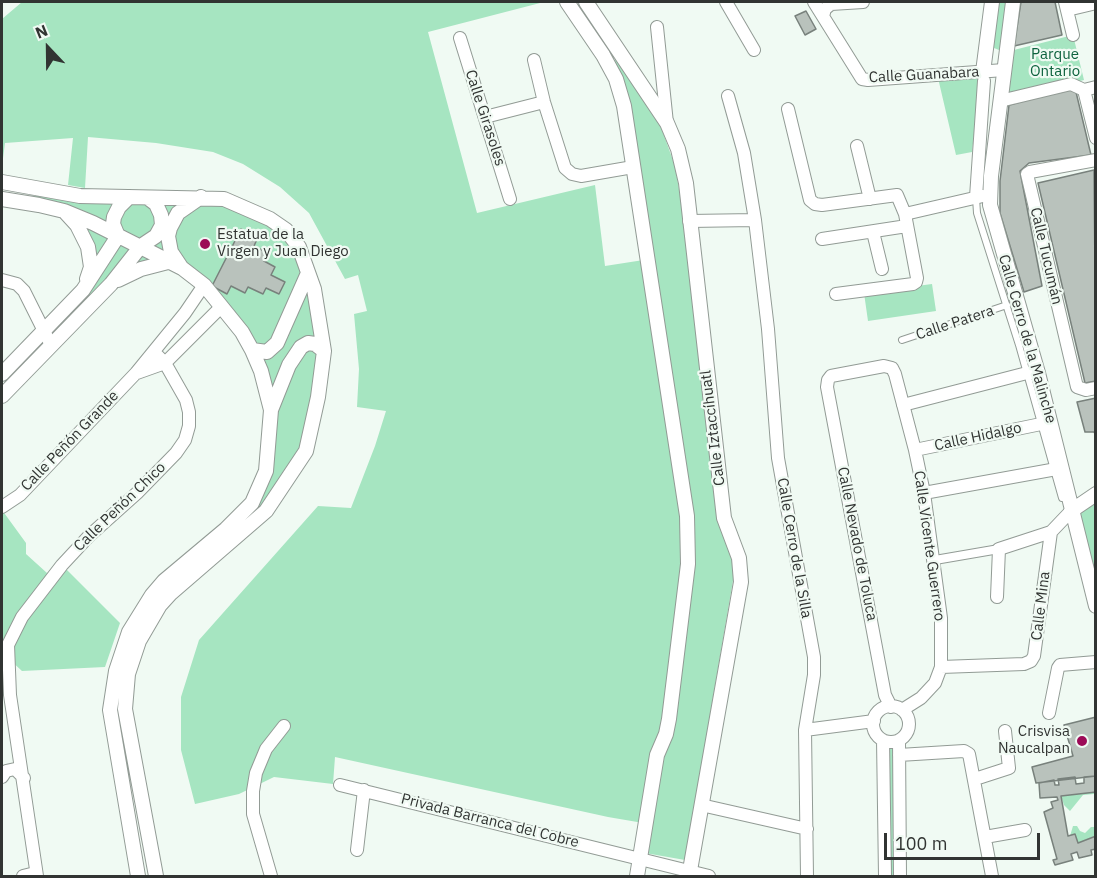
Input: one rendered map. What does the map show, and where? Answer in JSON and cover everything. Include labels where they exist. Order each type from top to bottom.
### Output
[{"type":"street","points":[[567,2],[597,43],[615,79],[624,106],[687,516],[688,564],[669,719],[666,734],[657,755],[637,876]]},
{"type":"street","name":"Calle Iztaccíhuatl","points":[[586,2],[668,123],[678,150],[686,183],[724,518],[739,558],[741,582],[689,874]]},
{"type":"street","points":[[726,2],[754,51]]},
{"type":"street","name":"Calle Guanabara","points":[[814,2],[862,79],[984,77],[1004,70]]},
{"type":"street","points":[[823,16],[825,9],[831,4],[863,2]]},
{"type":"street","points":[[984,77],[992,2]]},
{"type":"street","name":"Calle Cerro de la Malinche","points":[[1013,2],[1000,101],[990,209],[1058,469],[1069,495],[1071,512],[1089,558],[1095,606]]},
{"type":"street","points":[[1073,35],[1066,6],[1095,3]]},
{"type":"street","points":[[657,27],[668,123]]},
{"type":"street","name":"Calle Girasoles","points":[[460,38],[510,199]]},
{"type":"street","points":[[534,60],[544,102],[565,168],[572,174],[589,175],[633,167]]},
{"type":"street","name":"Calle Cerro de la Malinche","points":[[976,197],[984,77]]},
{"type":"street","points":[[1000,101],[1071,84],[1090,89],[1095,138]]},
{"type":"street","name":"Calle Cerro de la Silla","points":[[728,96],[744,153],[768,329],[778,458],[814,657],[814,675],[805,730],[807,876]]},
{"type":"street","points":[[485,117],[544,102]]},
{"type":"street","points":[[788,109],[810,200],[822,205],[897,195],[906,220],[916,282],[836,294]]},
{"type":"street","points":[[857,146],[870,199]]},
{"type":"street","name":"Calle Tucumán","points":[[1095,160],[1030,172],[1027,178],[1077,387],[1086,390],[1095,388]]},
{"type":"street","points":[[2,182],[80,196],[224,199],[270,219],[286,230],[299,247],[314,289],[324,351],[318,397],[306,451],[266,511],[170,594],[139,641],[128,674],[125,709],[156,876]]},
{"type":"street","points":[[822,239],[873,232],[990,194]]},
{"type":"street","points":[[118,236],[113,224],[114,217],[119,207],[129,197]]},
{"type":"street","points":[[182,268],[171,252],[168,236],[170,228],[178,213],[201,197]]},
{"type":"street","points":[[2,396],[111,284],[141,246],[156,236],[162,225],[159,209],[148,198]]},
{"type":"street","points":[[2,199],[39,204],[93,223],[182,268],[204,285],[242,332],[252,350],[261,370],[271,410]]},
{"type":"street","points":[[64,211],[77,225],[90,256],[91,267],[83,290]]},
{"type":"street","points":[[689,221],[754,220]]},
{"type":"street","points":[[873,232],[882,269]]},
{"type":"street","points":[[2,374],[83,290],[118,236]]},
{"type":"street","points":[[111,284],[141,268],[168,262]]},
{"type":"street","points":[[252,350],[267,352],[277,343],[308,273]]},
{"type":"street","points":[[2,280],[17,284],[24,291],[51,345]]},
{"type":"street","name":"Calle Peñón Grande","points":[[2,507],[20,495],[155,353],[204,285]]},
{"type":"street","name":"Calle Peñón Grande","points":[[136,373],[165,363],[221,307]]},
{"type":"street","points":[[138,876],[110,710],[116,671],[129,632],[152,595],[164,581],[226,529],[252,503],[266,471],[271,410],[289,365],[301,347],[308,343],[315,344],[324,351]]},
{"type":"street","name":"Calle Peñón Chico","points":[[35,876],[24,778],[5,659],[8,645],[22,617],[62,565],[89,536],[137,493],[176,453],[185,440],[189,426],[186,400],[165,363],[155,353]]},
{"type":"street","name":"Calle Vicente Guerrero","points":[[828,380],[831,376],[884,366],[892,368],[896,374],[924,493],[941,618],[941,668]]},
{"type":"street","points":[[903,405],[1032,373]]},
{"type":"street","name":"Calle Nevado de Toluca","points":[[828,380],[885,695],[897,709]]},
{"type":"street","name":"Calle Hidalgo","points":[[915,450],[1041,424]]},
{"type":"street","points":[[924,493],[1058,469]]},
{"type":"street","points":[[934,560],[999,549],[1051,532],[1071,512],[1095,495]]},
{"type":"street","name":"Calle Mina","points":[[941,668],[1024,664],[1031,661],[1034,656],[1051,532]]},
{"type":"street","points":[[997,597],[999,549]]},
{"type":"street","points":[[1049,712],[1060,665],[1095,662]]},
{"type":"street","points":[[897,709],[906,715],[909,726],[907,732],[899,740],[883,740],[875,732],[874,721],[880,711],[897,709],[930,690],[941,668]]},
{"type":"street","points":[[805,730],[874,721]]},
{"type":"street","points":[[271,876],[253,814],[253,792],[256,773],[266,749],[284,726]]},
{"type":"street","points":[[975,779],[1009,768],[1005,731]]},
{"type":"street","points":[[883,740],[885,876]]},
{"type":"street","points":[[899,740],[900,876]]},
{"type":"street","points":[[899,755],[964,751],[971,757],[992,876]]},
{"type":"street","points":[[2,777],[6,771],[15,769],[24,778]]},
{"type":"street","name":"Privada Barranca del Cobre","points":[[340,785],[640,858],[689,874],[709,876]]},
{"type":"street","points":[[357,850],[364,790]]},
{"type":"street","points":[[701,805],[807,829]]},
{"type":"street","points":[[985,837],[1025,830]]},
{"type":"street","points":[[22,876],[31,874],[35,876]]},
{"type":"lane","name":"Calle Cerro de la Malinche","points":[[976,197],[977,213],[1032,373],[1041,424],[1058,469],[1062,498]]},
{"type":"lane","name":"Calle Patera","points":[[902,340],[1007,305]]},
{"type":"green space","points":[[22,2],[544,2],[428,32],[477,213],[595,185],[605,266],[650,259],[613,61],[616,60],[661,127],[675,166],[683,212],[719,523],[735,569],[685,860],[645,853],[649,824],[335,757],[333,784],[274,777],[239,794],[195,804],[181,750],[181,697],[199,640],[318,506],[351,508],[375,446],[386,411],[357,407],[359,369],[354,314],[367,311],[358,275],[345,279],[309,213],[280,187],[243,164],[213,152],[156,143],[88,137],[85,188],[68,185],[73,138],[5,143],[2,166],[2,19]]},
{"type":"green space","points":[[998,2],[1010,2],[1004,52],[994,48],[993,45]]},
{"type":"green space","name":"Parque Ontario","points":[[1073,35],[1084,80],[1000,101],[1006,52]]},
{"type":"green space","points":[[981,74],[972,152],[956,155],[938,78]]},
{"type":"green space","points":[[30,196],[202,198],[269,218],[299,247],[324,351],[306,451],[266,511],[242,529],[266,471],[271,410],[245,330],[180,267],[133,271],[52,343],[47,328],[84,290],[91,267],[65,211]]},
{"type":"green space","points":[[932,284],[936,311],[868,321],[864,293]]},
{"type":"green space","points":[[1095,494],[1095,606],[1071,511]]},
{"type":"green space","points":[[2,510],[26,543],[26,554],[47,573],[62,565],[120,623],[105,667],[22,671],[8,658],[2,661]]},
{"type":"green space","points":[[888,745],[894,746],[897,876],[886,876]]},
{"type":"green space","points":[[1095,792],[1095,802],[1094,794],[1083,795],[1070,811],[1064,805],[1061,796]]},
{"type":"green space","points":[[1073,826],[1077,826],[1085,833],[1091,827],[1095,827],[1095,836],[1078,843],[1070,836]]},
{"type":"building","points":[[1021,2],[1055,2],[1062,35],[1014,46]]},
{"type":"building","points":[[806,11],[816,29],[805,35],[795,16]]},
{"type":"building","points":[[1068,89],[1076,92],[1091,155],[1029,163],[1020,171],[1042,286],[1024,292],[1000,213],[1000,181],[1009,105]]},
{"type":"building","points":[[1094,170],[1096,381],[1085,383],[1038,183]]},
{"type":"building","points":[[241,229],[258,237],[254,246],[268,253],[264,261],[275,267],[271,275],[285,282],[279,294],[266,288],[263,294],[248,287],[245,293],[231,286],[227,294],[212,286]]},
{"type":"building","points":[[1096,398],[1096,436],[1094,432],[1085,432],[1077,402]]},
{"type":"building","name":"Crisvisa Naucalpan","points":[[1096,717],[1096,776],[1036,783],[1032,767],[1073,756],[1064,725]]},
{"type":"building","points":[[1096,776],[1096,792],[1061,796],[1068,836],[1075,834],[1078,843],[1096,836],[1096,849],[1091,850],[1092,855],[1079,858],[1077,852],[1071,854],[1073,860],[1055,865],[1053,860],[1057,859],[1044,812],[1053,808],[1051,802],[1058,800],[1057,797],[1040,798],[1039,783],[1054,780],[1055,785],[1059,785],[1058,779],[1075,777],[1076,784],[1084,783],[1084,777]]},
{"type":"place","name":"Estatua de la Virgen y Juan Diego","points":[[205,244]]},
{"type":"place","name":"Crisvisa Naucalpan","points":[[1082,741]]}]
